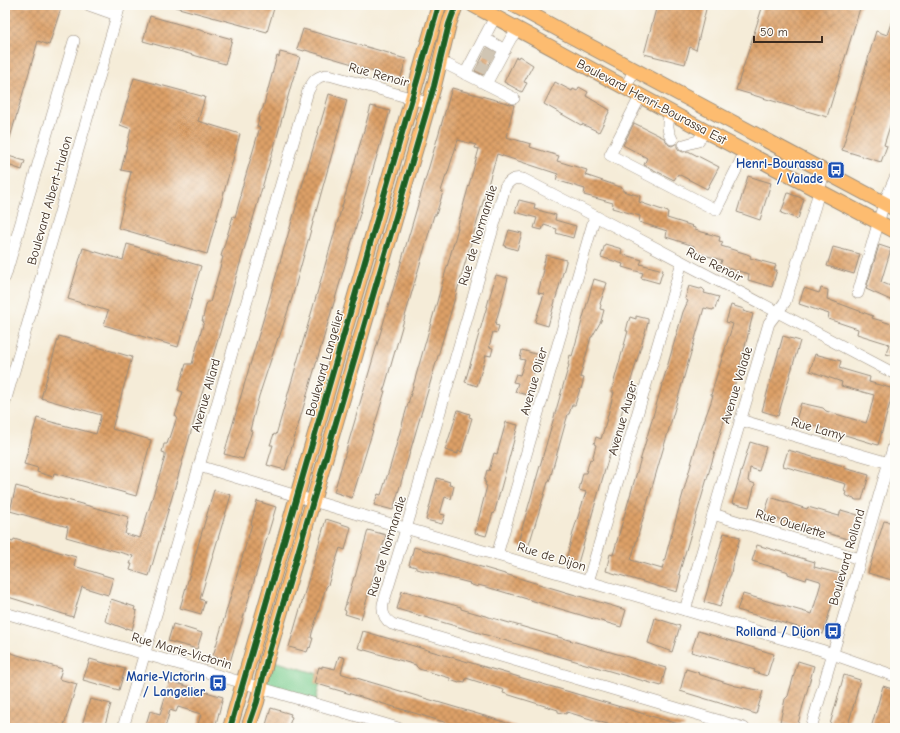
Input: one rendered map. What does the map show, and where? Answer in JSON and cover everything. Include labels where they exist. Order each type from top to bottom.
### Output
[{"type":"main road","name":"Boulevard Langelier","points":[[230,728],[439,5]]},
{"type":"main road","points":[[248,728],[257,702],[267,658],[440,61],[449,24],[456,5]]},
{"type":"main road","name":"Boulevard Henri-Bourassa Est","points":[[473,5],[895,231]]},
{"type":"main road","name":"Boulevard Henri-Bourassa Est","points":[[514,5],[889,206]]},
{"type":"street","points":[[89,5],[118,10]]},
{"type":"street","name":"Boulevard Albert-Hudon","points":[[5,402],[118,10]]},
{"type":"street","points":[[486,84],[482,68],[488,51],[495,17]]},
{"type":"street","points":[[505,50],[518,29]]},
{"type":"street","points":[[5,277],[74,41]]},
{"type":"street","points":[[488,51],[505,50]]},
{"type":"street","points":[[488,51],[505,50]]},
{"type":"street","points":[[482,68],[488,51]]},
{"type":"street","points":[[440,61],[514,98]]},
{"type":"street","points":[[465,74],[482,68]]},
{"type":"street","points":[[626,87],[634,70]]},
{"type":"street","name":"Rue Renoir","points":[[322,75],[329,75],[428,102]]},
{"type":"street","name":"Avenue Allard","points":[[123,728],[308,91],[316,79],[322,75]]},
{"type":"street","points":[[641,95],[610,155],[716,210],[745,152]]},
{"type":"street","points":[[671,111],[667,120],[672,139]]},
{"type":"street","points":[[684,145],[698,141],[706,131]]},
{"type":"street","name":"Avenue Valade","points":[[685,610],[740,420],[770,323],[785,302],[824,172]]},
{"type":"street","points":[[858,293],[878,222],[889,206],[895,178]]},
{"type":"street","name":"Rue de Normandie","points":[[522,179],[513,179],[505,188],[383,604],[384,616],[388,621],[400,626],[744,728]]},
{"type":"street","name":"Rue Renoir","points":[[522,179],[778,311],[895,374]]},
{"type":"street","name":"Avenue Olier","points":[[497,554],[595,216]]},
{"type":"street","name":"Avenue Auger","points":[[588,582],[682,262]]},
{"type":"street","name":"Rue Lamy","points":[[740,420],[888,463]]},
{"type":"street","name":"Boulevard Rolland","points":[[811,728],[895,441]]},
{"type":"street","name":"Rue de Dijon","points":[[199,466],[296,496],[685,610],[833,655],[895,676]]},
{"type":"street","name":"Rue Ouellette","points":[[713,514],[860,559]]},
{"type":"street","name":"Rue Marie-Victorin","points":[[5,613],[398,728]]},
{"type":"green space","points":[[267,659],[322,675],[315,704],[260,688]]},
{"type":"building","points":[[5,5],[62,5],[49,45],[38,41],[7,148],[5,148]]},
{"type":"building","points":[[175,5],[275,5],[267,32],[175,7]]},
{"type":"building","points":[[657,5],[707,5],[696,50],[690,47],[685,64],[644,54]]},
{"type":"building","points":[[763,5],[861,5],[827,117],[736,90]]},
{"type":"building","points":[[894,14],[895,110],[884,145],[887,146],[881,162],[842,150],[876,31],[887,35]]},
{"type":"building","points":[[150,16],[232,39],[225,64],[143,41]]},
{"type":"building","points":[[303,29],[406,59],[400,80],[355,66],[356,65],[297,49]]},
{"type":"building","points":[[487,48],[495,52],[483,75],[475,71]]},
{"type":"building","points":[[280,52],[300,57],[149,576],[130,570],[132,564],[130,564],[133,556],[66,537],[68,527],[10,511],[16,486],[129,517],[125,534],[140,538],[165,457],[165,453],[162,452],[164,444],[167,444],[170,438],[177,417],[175,416],[183,392],[178,390],[186,364],[192,364],[204,321],[202,321],[207,302],[210,302],[211,299],[223,257],[221,256],[233,216],[235,217],[260,127],[257,126],[260,112],[263,108],[277,56],[279,57]]},
{"type":"building","points":[[519,56],[533,65],[524,82],[527,83],[522,92],[504,82],[516,57],[518,58]]},
{"type":"building","points":[[134,78],[205,97],[198,121],[240,134],[207,254],[118,228],[131,172],[121,170],[131,129],[120,125]]},
{"type":"building","points":[[555,82],[572,91],[573,89],[577,91],[579,87],[588,92],[586,96],[610,110],[599,132],[582,124],[581,125],[544,104]]},
{"type":"building","points":[[452,88],[514,105],[506,137],[531,144],[530,147],[559,156],[557,161],[587,170],[585,175],[623,188],[623,191],[640,196],[639,202],[668,212],[667,218],[693,226],[692,227],[695,228],[695,230],[720,237],[719,241],[723,242],[721,246],[747,254],[751,256],[750,258],[776,265],[774,270],[777,270],[772,287],[748,280],[749,274],[720,266],[722,260],[693,252],[694,246],[666,237],[667,231],[639,222],[640,216],[612,208],[613,203],[584,195],[585,189],[556,180],[558,174],[497,154],[393,510],[374,505],[378,494],[381,495],[390,467],[458,228],[479,149],[475,148],[476,145],[458,140],[441,191],[443,192],[436,215],[434,215],[383,391],[385,391],[352,498],[334,492]]},
{"type":"building","points":[[329,94],[347,100],[292,298],[259,396],[250,430],[252,431],[243,459],[224,454]]},
{"type":"building","points":[[371,106],[390,111],[285,470],[267,465],[273,445],[270,445],[274,434],[276,435],[279,425]]},
{"type":"building","points":[[634,123],[664,138],[669,145],[672,146],[677,143],[679,150],[683,152],[688,151],[719,167],[707,189],[678,174],[674,180],[644,165],[647,158],[623,145]]},
{"type":"building","points":[[5,155],[25,161],[22,170],[5,164]]},
{"type":"building","points":[[748,176],[771,183],[760,220],[737,212]]},
{"type":"building","points":[[788,193],[804,199],[798,219],[781,213]]},
{"type":"building","points":[[519,200],[535,204],[534,209],[556,215],[555,220],[576,226],[573,238],[556,233],[557,229],[544,225],[542,230],[534,228],[537,218],[515,212]]},
{"type":"building","points":[[509,230],[522,233],[517,250],[504,246]]},
{"type":"building","points":[[127,244],[201,266],[178,347],[104,325],[108,311],[68,299],[83,248],[123,260]]},
{"type":"building","points":[[605,244],[622,249],[621,254],[642,260],[640,264],[663,270],[659,283],[641,278],[643,273],[622,267],[623,264],[601,257]]},
{"type":"building","points":[[879,245],[891,249],[881,282],[895,288],[895,302],[866,289]]},
{"type":"building","points":[[833,247],[860,254],[854,274],[827,266]]},
{"type":"building","points":[[546,255],[566,260],[548,326],[535,322],[544,294],[538,293]]},
{"type":"building","points":[[496,275],[508,278],[495,325],[499,326],[497,333],[493,332],[489,347],[493,348],[491,356],[486,355],[477,386],[465,382]]},
{"type":"building","points":[[594,279],[607,283],[600,304],[600,309],[604,310],[601,321],[591,337],[580,377],[584,378],[581,389],[575,405],[572,405],[568,414],[549,482],[528,548],[517,546],[569,365],[570,355],[572,356]]},
{"type":"building","points":[[689,286],[700,289],[702,288],[705,291],[704,293],[719,297],[715,309],[704,308],[631,560],[662,569],[700,432],[711,402],[713,395],[711,395],[733,324],[726,322],[731,305],[744,309],[743,311],[753,314],[741,363],[679,574],[681,575],[677,592],[606,571],[610,554],[613,555],[683,312],[688,301],[685,299]]},
{"type":"building","points":[[804,288],[819,293],[821,288],[828,290],[827,299],[873,316],[872,318],[895,325],[895,356],[886,354],[889,344],[857,334],[858,329],[828,319],[829,314],[799,304]]},
{"type":"building","points":[[636,316],[648,319],[648,322],[578,563],[566,560],[586,492],[579,490],[583,473],[586,473],[590,459],[592,460],[596,445],[594,444],[596,437],[601,439],[614,392],[611,392],[628,331],[626,331],[628,323],[630,317],[636,319]]},
{"type":"building","points":[[59,336],[132,357],[112,429],[151,440],[136,496],[54,473],[53,477],[37,472],[38,468],[24,464],[37,418],[96,434],[101,415],[41,398]]},
{"type":"building","points":[[783,336],[800,341],[778,416],[762,411]]},
{"type":"building","points":[[522,350],[539,355],[528,395],[515,392],[518,383],[513,382],[516,374],[520,375],[525,360],[520,359]]},
{"type":"building","points":[[815,354],[841,361],[839,368],[870,377],[869,382],[894,389],[878,445],[796,420],[801,403],[823,408],[826,411],[866,423],[870,411],[874,395],[841,386],[842,382],[810,371]]},
{"type":"building","points":[[458,410],[470,414],[469,417],[472,418],[462,452],[458,451],[458,454],[445,450]]},
{"type":"building","points":[[506,422],[518,425],[494,514],[493,513],[486,536],[475,533],[487,486],[485,485],[486,482],[484,482],[487,470],[489,471],[494,453],[497,454]]},
{"type":"building","points":[[750,442],[766,447],[759,471],[750,468],[748,481],[755,484],[749,507],[732,503]]},
{"type":"building","points":[[788,450],[844,466],[844,468],[869,475],[862,500],[856,500],[845,495],[846,492],[844,491],[846,484],[783,466]]},
{"type":"building","points":[[437,478],[450,482],[449,485],[454,486],[451,499],[445,497],[440,514],[445,515],[442,524],[426,520]]},
{"type":"building","points":[[214,490],[231,495],[200,599],[205,601],[201,614],[180,608]]},
{"type":"building","points":[[770,497],[807,509],[808,507],[839,516],[841,510],[858,515],[851,540],[764,515]]},
{"type":"building","points":[[257,501],[276,507],[230,662],[213,656],[252,524]]},
{"type":"building","points":[[326,519],[351,527],[345,550],[340,548],[328,585],[326,587],[312,633],[311,638],[313,638],[307,652],[289,647]]},
{"type":"building","points":[[884,521],[895,523],[895,581],[868,573]]},
{"type":"building","points":[[368,530],[386,535],[361,619],[345,614],[346,611],[344,610]]},
{"type":"building","points":[[724,533],[740,537],[731,574],[720,607],[704,602]]},
{"type":"building","points":[[14,539],[76,557],[74,566],[113,578],[108,595],[82,587],[73,617],[5,596],[5,540],[13,542]]},
{"type":"building","points":[[757,545],[815,562],[814,567],[841,574],[823,634],[737,610],[743,594],[812,614],[821,583],[820,581],[807,577],[806,580],[788,574],[786,571],[752,561]]},
{"type":"building","points":[[414,547],[626,610],[621,627],[490,588],[478,585],[478,587],[443,575],[416,569],[416,567],[409,565]]},
{"type":"building","points":[[402,591],[666,668],[661,686],[397,609]]},
{"type":"building","points":[[111,599],[135,607],[134,610],[137,611],[132,630],[105,621]]},
{"type":"building","points":[[655,618],[680,626],[672,652],[648,643]]},
{"type":"building","points":[[173,624],[202,633],[197,649],[168,641]]},
{"type":"building","points":[[363,631],[685,726],[684,728],[621,728],[567,712],[566,714],[558,712],[558,710],[503,693],[504,690],[466,678],[465,682],[460,681],[459,683],[450,680],[450,678],[419,669],[416,665],[358,648]]},
{"type":"building","points":[[698,631],[774,654],[767,676],[754,672],[755,670],[691,652]]},
{"type":"building","points":[[5,651],[62,669],[59,679],[77,684],[63,728],[5,728]]},
{"type":"building","points":[[339,656],[345,658],[341,673],[343,674],[488,717],[516,726],[516,728],[464,728],[314,683],[319,667],[322,668],[322,666],[335,669]]},
{"type":"building","points":[[90,659],[125,669],[119,690],[83,680]]},
{"type":"building","points":[[798,661],[814,666],[797,727],[780,722],[785,699],[788,696]]},
{"type":"building","points":[[686,669],[736,686],[763,691],[756,714],[680,691]]},
{"type":"building","points":[[844,675],[860,680],[851,715],[847,728],[829,728]]},
{"type":"building","points":[[170,681],[223,697],[215,728],[197,728],[201,714],[178,707],[176,712],[170,710],[165,728],[145,728],[150,711],[160,714]]},
{"type":"building","points":[[883,686],[895,690],[895,706],[889,728],[871,728]]},
{"type":"building","points":[[90,699],[111,704],[104,728],[81,728]]},
{"type":"building","points":[[271,708],[291,714],[290,716],[292,717],[288,728],[265,728]]},
{"type":"tunnel","points":[[485,51],[494,57]]},
{"type":"tunnel","points":[[478,65],[487,70]]},
{"type":"cycle path","points":[[230,728],[439,5]]},
{"type":"cycle path","points":[[248,728],[257,702],[267,659],[434,86],[449,24],[456,5]]},
{"type":"place","name":"Henri-Bourassa / Valade","points":[[836,170]]},
{"type":"place","name":"Rolland / Dijon","points":[[833,631]]},
{"type":"place","name":"Marie-Victorin / Langelier","points":[[218,683]]}]
